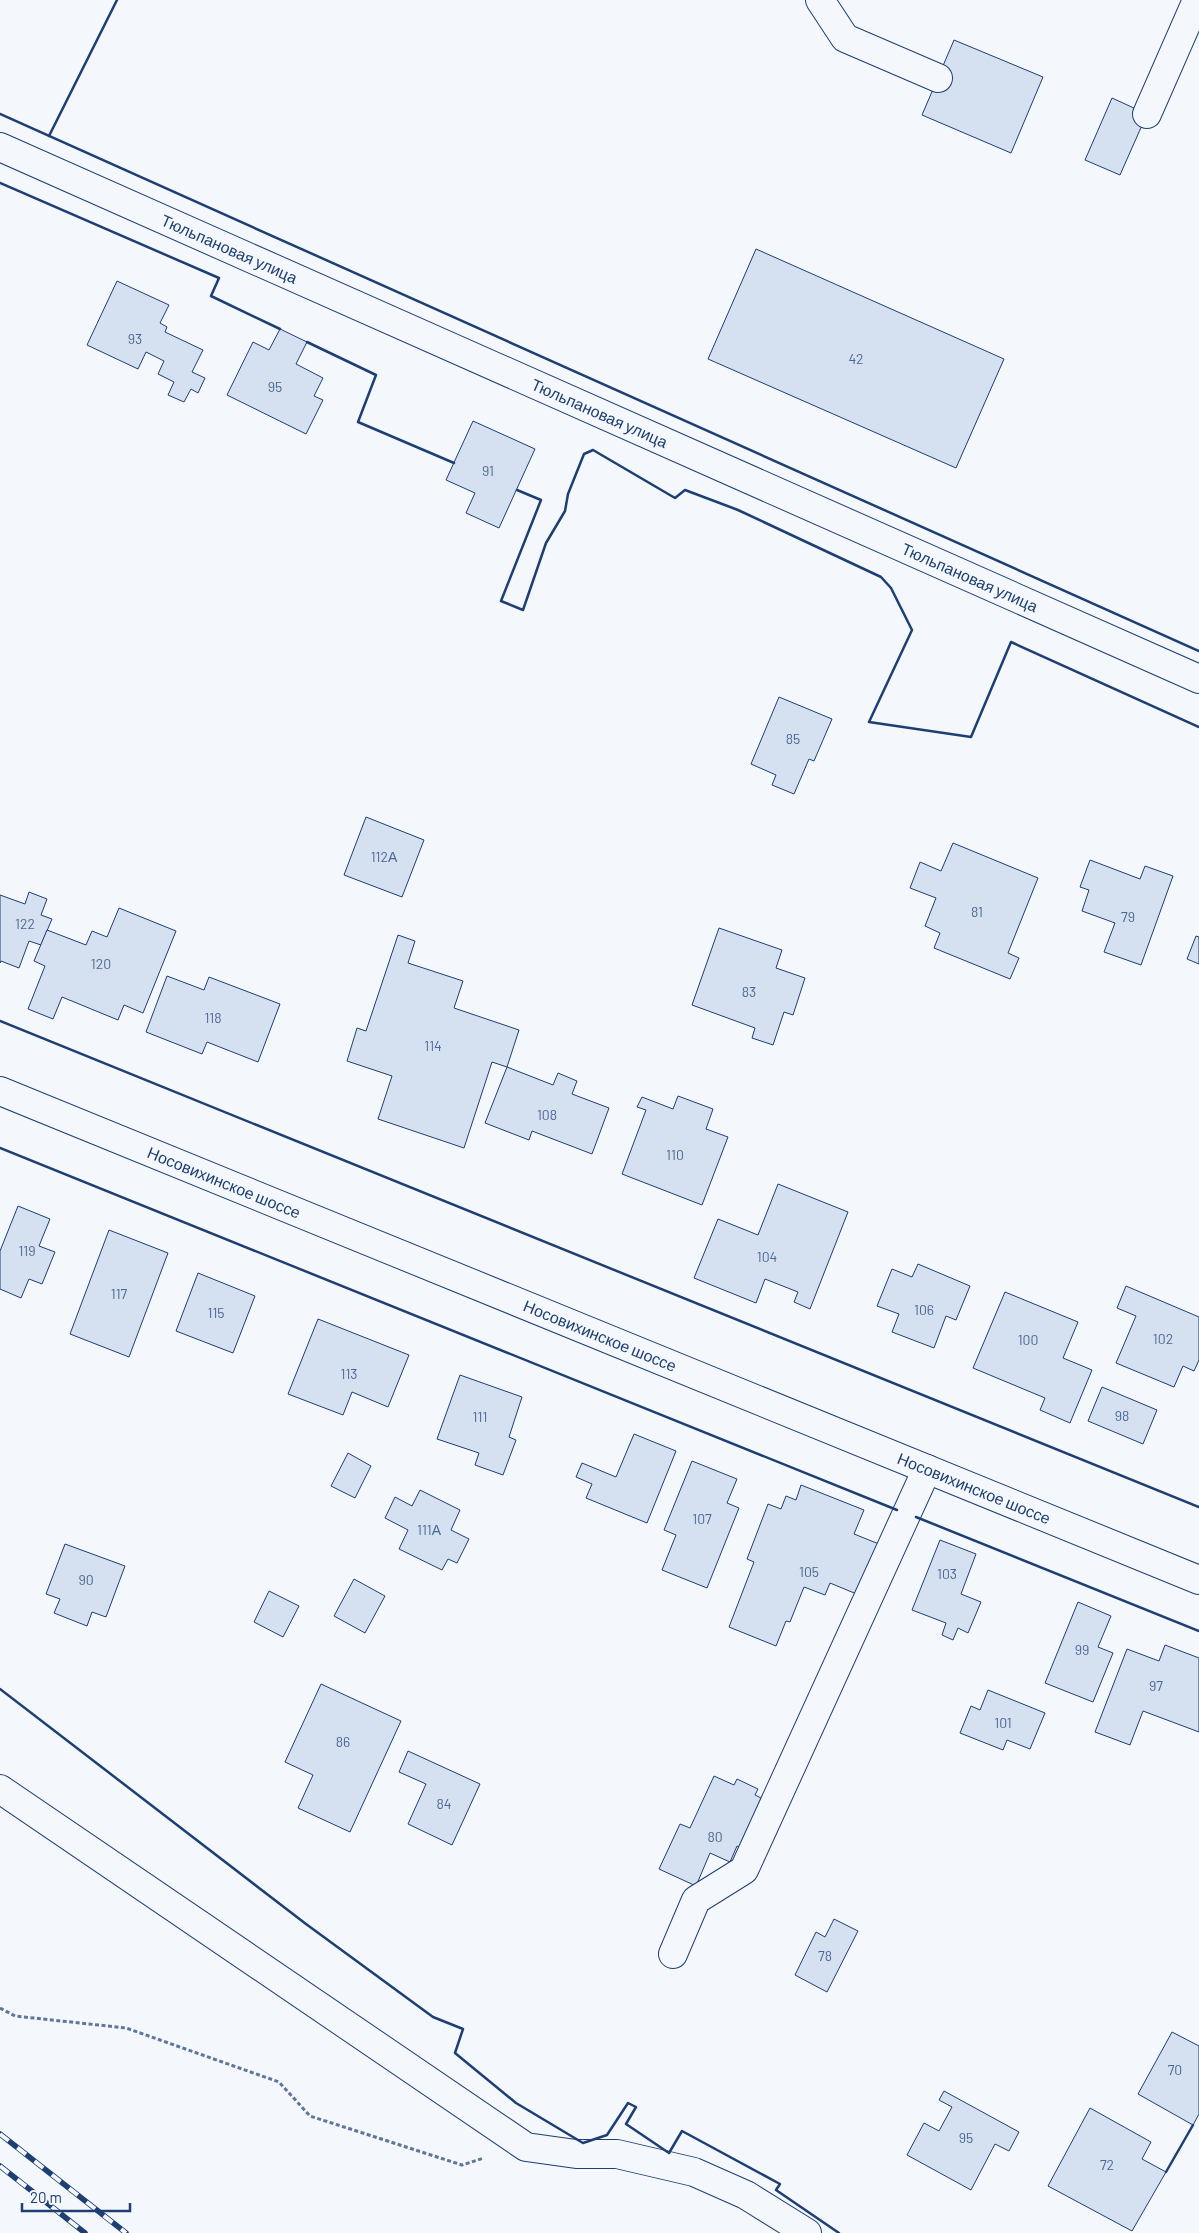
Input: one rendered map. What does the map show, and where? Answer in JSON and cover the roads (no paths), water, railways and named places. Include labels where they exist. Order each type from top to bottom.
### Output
[{"type":"street","points":[[820,0],[845,38],[938,78]]},
{"type":"street","points":[[1146,114],[1198,0]]},
{"type":"street","name":"Тюльпановая улица","points":[[0,147],[1199,679]]},
{"type":"street","name":"Носовихинское шоссе","points":[[0,1091],[1199,1580]]},
{"type":"street","points":[[672,1954],[696,1900],[744,1870],[927,1469]]},
{"type":"street","points":[[0,1789],[526,2147],[576,2154],[617,2154],[694,2172],[746,2195],[808,2233]]},
{"type":"railway","points":[[0,2134],[126,2233]]},
{"type":"railway","points":[[0,2166],[85,2233]]}]
